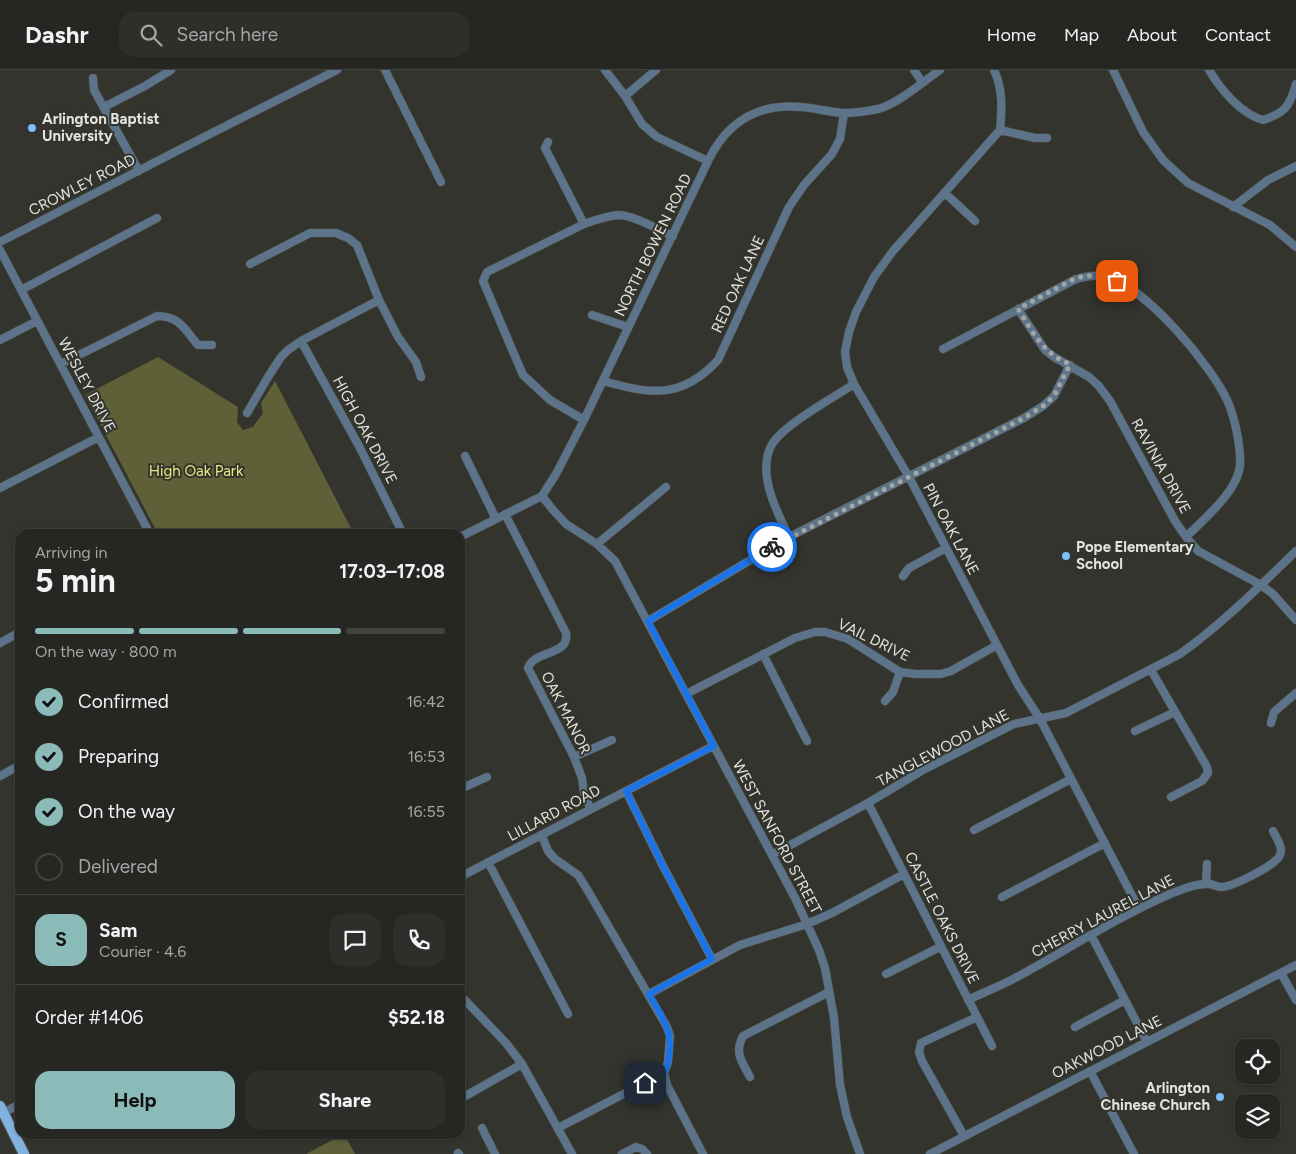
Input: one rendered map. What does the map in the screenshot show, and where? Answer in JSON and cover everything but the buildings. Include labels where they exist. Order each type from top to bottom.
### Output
[{"type":"main road","points":[[2,1109],[15,1136]]},
{"type":"main road","points":[[17,1139],[24,1154]]},
{"type":"street","points":[[104,107],[171,70]]},
{"type":"street","name":"CROWLEY ROAD","points":[[0,242],[337,70]]},
{"type":"street","points":[[385,70],[441,182]]},
{"type":"street","points":[[605,70],[642,124],[657,137],[708,161]]},
{"type":"street","points":[[624,96],[656,70]]},
{"type":"street","points":[[914,70],[922,82]]},
{"type":"street","name":"NORTH BOWEN ROAD","points":[[542,496],[556,474],[584,420],[708,161],[724,134],[736,124],[768,109],[802,107],[844,113],[879,109],[890,104],[940,70]]},
{"type":"street","points":[[994,70],[999,81],[1002,112],[1000,130],[1035,138],[1047,138]]},
{"type":"street","points":[[1113,70],[1143,132],[1163,160],[1188,183],[1270,225],[1296,247]]},
{"type":"street","points":[[1209,70],[1234,101],[1250,115],[1264,120],[1282,113],[1289,105],[1296,84]]},
{"type":"street","points":[[93,78],[94,90],[138,171]]},
{"type":"street","name":"RED OAK LANE","points":[[602,381],[638,390],[656,392],[673,389],[691,382],[707,371],[718,360],[789,206],[813,174],[832,154],[840,139],[844,113]]},
{"type":"street","name":"PIN OAK LANE","points":[[1000,130],[893,251],[874,277],[856,312],[849,332],[845,352],[847,367],[854,384],[909,477],[1018,685],[1040,718],[1139,909]]},
{"type":"street","points":[[548,142],[545,148],[584,224]]},
{"type":"street","points":[[1233,206],[1268,180],[1296,166]]},
{"type":"street","points":[[945,193],[976,221]]},
{"type":"street","points":[[584,420],[550,400],[524,375],[483,281],[487,272],[584,224],[599,219],[620,215],[673,236]]},
{"type":"street","points":[[21,290],[157,218]]},
{"type":"street","points":[[250,264],[310,233],[336,232],[348,238],[357,246],[398,338],[416,362],[420,377]]},
{"type":"street","name":"WESLEY DRIVE","points":[[0,250],[147,529]]},
{"type":"street","points":[[943,348],[1076,278],[1086,276],[1106,277],[1126,285],[1175,328],[1211,373],[1233,415],[1240,466],[1232,484],[1218,504],[1186,537]]},
{"type":"street","points":[[247,413],[281,357],[301,341],[380,300]]},
{"type":"street","name":"RAVINIA DRIVE","points":[[1018,309],[1046,350],[1054,357],[1070,364],[1098,385],[1110,401],[1175,521],[1198,551],[1261,585],[1296,620]]},
{"type":"street","points":[[592,315],[628,327]]},
{"type":"street","points":[[61,364],[157,316],[168,316],[176,319],[198,345],[212,345]]},
{"type":"street","points":[[0,340],[38,321]]},
{"type":"street","name":"HIGH OAK DRIVE","points":[[301,341],[360,448],[400,529]]},
{"type":"street","points":[[648,621],[789,537],[1024,418],[1043,406],[1054,396],[1070,364]]},
{"type":"street","points":[[789,537],[770,493],[768,460],[772,444],[782,432],[854,384]]},
{"type":"street","points":[[0,488],[99,438]]},
{"type":"street","points":[[464,456],[496,519]]},
{"type":"street","points":[[597,544],[666,487]]},
{"type":"street","points":[[465,535],[542,496]]},
{"type":"street","name":"WEST SANFORD STREET","points":[[542,496],[566,524],[597,544],[615,561],[807,924],[825,968],[834,1018],[840,1084],[847,1117],[860,1154]]},
{"type":"street","name":"OAK MANOR","points":[[505,514],[566,633],[567,638],[563,646],[534,660],[528,668],[574,757],[590,808]]},
{"type":"street","points":[[903,576],[909,568],[946,548]]},
{"type":"street","name":"TANGLEWOOD LANE","points":[[772,855],[868,803],[923,770],[1014,724],[1066,713],[1180,654],[1195,644],[1296,551]]},
{"type":"street","name":"VAIL DRIVE","points":[[686,694],[795,638],[815,632],[825,632],[848,639],[900,672],[941,674],[952,671],[997,645]]},
{"type":"street","points":[[0,643],[15,635]]},
{"type":"street","points":[[763,654],[807,741]]},
{"type":"street","points":[[1151,670],[1207,767],[1208,773],[1202,781],[1171,797]]},
{"type":"street","points":[[885,701],[893,692],[900,672]]},
{"type":"street","points":[[1271,723],[1274,712],[1296,693]]},
{"type":"street","points":[[1135,732],[1175,712]]},
{"type":"street","points":[[574,757],[612,740]]},
{"type":"street","name":"LILLARD ROAD","points":[[465,874],[542,836],[590,808],[714,746]]},
{"type":"street","points":[[0,776],[15,768]]},
{"type":"street","points":[[465,787],[487,777]]},
{"type":"street","points":[[974,830],[1071,779]]},
{"type":"street","points":[[626,791],[712,959]]},
{"type":"street","name":"CASTLE OAKS DRIVE","points":[[868,803],[992,1046]]},
{"type":"street","name":"CHERRY LAUREL LANE","points":[[968,1000],[1014,979],[1139,909],[1182,889],[1197,884],[1222,887],[1232,884],[1278,860],[1281,846],[1273,831]]},
{"type":"street","points":[[542,836],[548,851],[555,859],[578,875],[668,1027],[670,1036],[668,1062],[664,1073],[667,1085],[703,1154]]},
{"type":"street","points":[[1002,896],[1105,843]]},
{"type":"street","points":[[488,862],[568,1014]]},
{"type":"street","points":[[1206,884],[1207,864]]},
{"type":"street","points":[[649,994],[740,945],[807,924],[832,913],[904,874]]},
{"type":"street","points":[[1092,935],[1147,1042]]},
{"type":"street","points":[[886,974],[940,947]]},
{"type":"street","name":"OAKWOOD LANE","points":[[930,1154],[1296,965]]},
{"type":"street","points":[[1282,973],[1296,1000]]},
{"type":"street","points":[[750,1077],[738,1053],[738,1045],[743,1036],[829,992]]},
{"type":"street","points":[[465,1000],[506,1043],[522,1064],[572,1154]]},
{"type":"street","points":[[1075,1027],[1125,1000]]},
{"type":"street","points":[[964,1136],[922,1061],[919,1052],[921,1043],[977,1016]]},
{"type":"street","points":[[465,1096],[522,1064]]},
{"type":"street","points":[[1090,1071],[1134,1154]]},
{"type":"street","points":[[558,1128],[664,1073]]},
{"type":"street","points":[[2,1109],[15,1105]]},
{"type":"street","points":[[482,1128],[494,1154]]},
{"type":"street","points":[[622,1154],[636,1147],[642,1149],[647,1154]]},
{"type":"green space","name":"High Oak Park","points":[[158,357],[238,407],[237,422],[243,430],[253,427],[263,413],[261,403],[275,381],[351,529],[155,529],[85,395]]},
{"type":"green space","points":[[334,1139],[347,1139],[355,1154],[306,1154]]},
{"type":"way so far","points":[[772,547],[1024,418],[1043,406],[1054,396],[1070,364],[1054,357],[1046,350],[1018,309],[1076,278],[1094,275],[1117,281]]},
{"type":"place","name":"Arlington Baptist University","points":[[32,128]]},
{"type":"place","name":"Pope Elementary School","points":[[1066,556]]},
{"type":"place","name":"Arlington Chinese Church","points":[[1220,1097]]},
{"type":"route","points":[[645,1083],[666,1070],[670,1036],[668,1027],[649,994],[712,959],[626,791],[714,746],[648,621],[772,547]]}]
